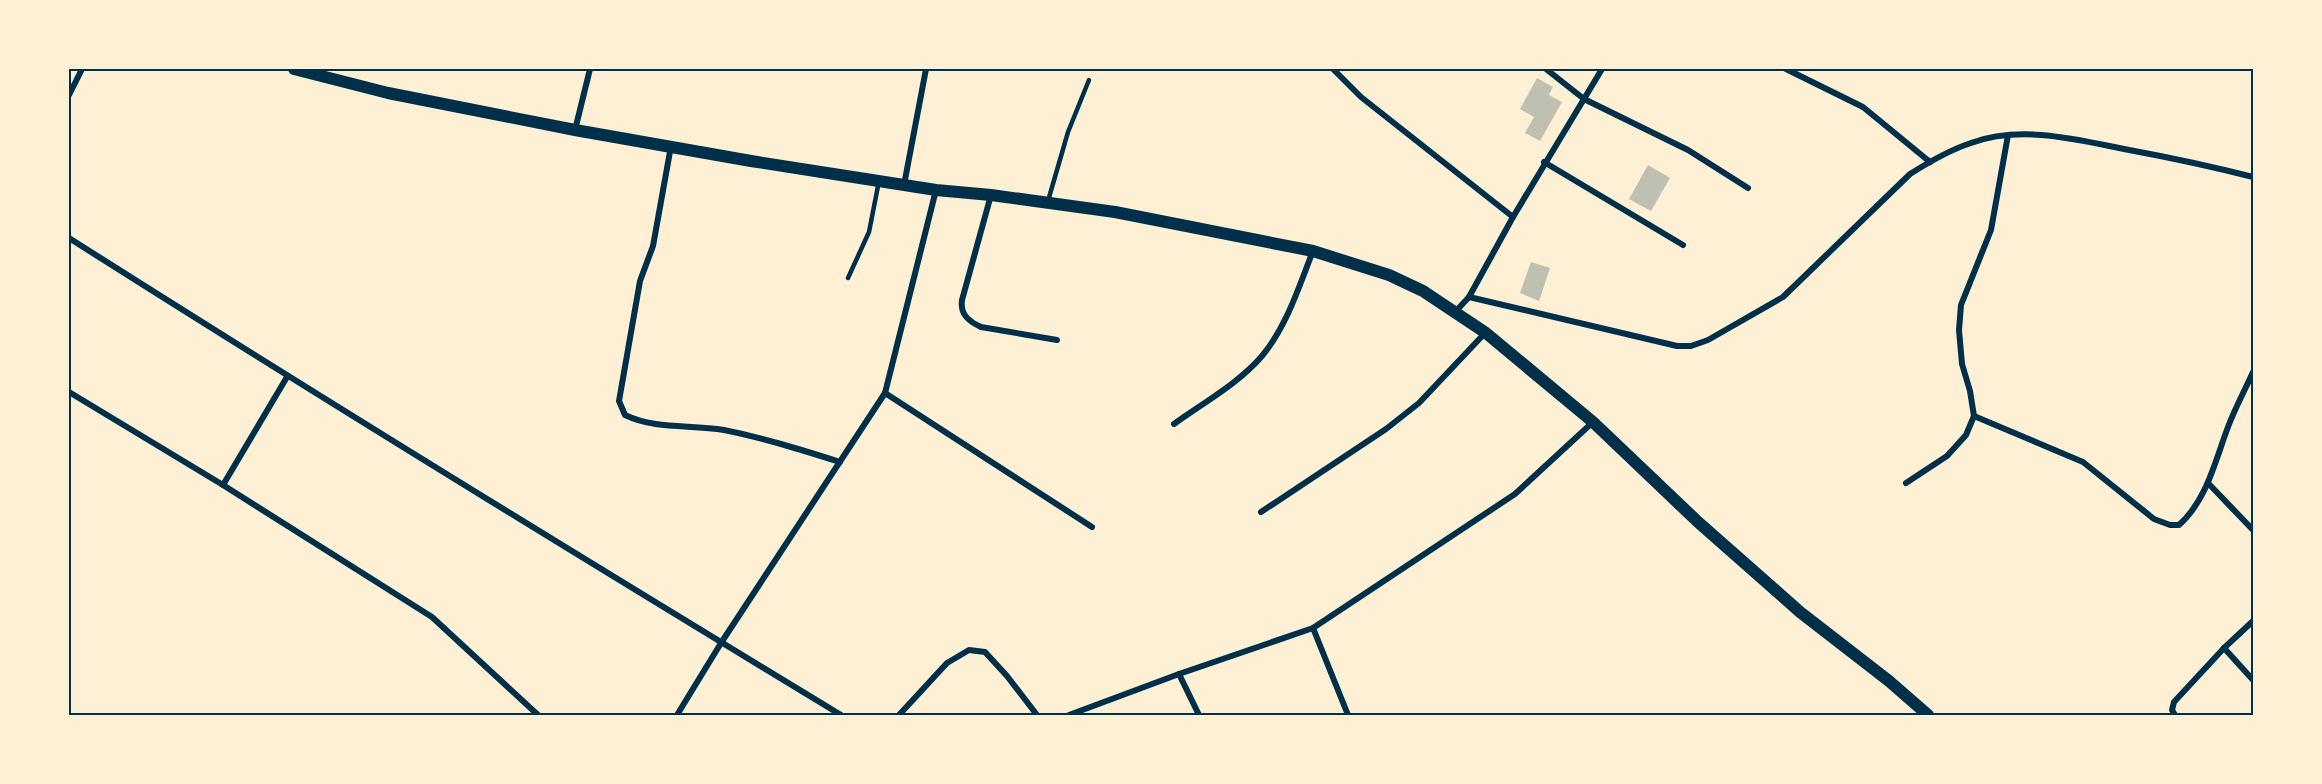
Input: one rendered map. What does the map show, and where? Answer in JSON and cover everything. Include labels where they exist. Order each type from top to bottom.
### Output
[{"type":"main road","points":[[294,69],[388,93],[575,130],[936,190],[1115,212],[1312,251],[1389,276],[1423,291],[1486,333],[1593,422],[1698,522],[1800,612],[1928,715]]},
{"type":"street","points":[[69,94],[82,69]]},
{"type":"street","points":[[575,130],[590,69]]},
{"type":"street","points":[[904,185],[926,69]]},
{"type":"street","points":[[1334,69],[1361,97],[1513,217]]},
{"type":"street","points":[[1546,69],[1584,99],[1688,150],[1748,188]]},
{"type":"street","points":[[1456,311],[1469,297],[1544,162],[1602,69]]},
{"type":"street","points":[[1786,69],[1863,107],[1930,162]]},
{"type":"street","points":[[1469,297],[1677,346],[1691,346],[1708,340],[1783,297],[1910,174],[1972,142],[2008,135],[2057,136],[2196,162],[2253,177]]},
{"type":"street","points":[[1906,483],[1947,456],[1966,435],[1974,416],[1962,364],[1959,330],[1961,305],[1991,230],[2008,135]]},
{"type":"street","points":[[671,146],[653,246],[640,281],[619,401],[625,415],[641,423],[722,430],[780,443],[840,462]]},
{"type":"street","points":[[1544,162],[1683,245]]},
{"type":"street","points":[[677,715],[721,643],[885,393],[936,190]]},
{"type":"street","points":[[991,195],[962,300],[963,314],[971,323],[981,327],[1057,340]]},
{"type":"street","points":[[69,238],[287,376],[841,715]]},
{"type":"street","points":[[1174,424],[1235,380],[1262,356],[1289,313],[1312,251]]},
{"type":"street","points":[[1260,512],[1386,429],[1419,403],[1486,333]]},
{"type":"street","points":[[1974,416],[2083,462],[2154,519],[2170,525],[2179,525],[2188,517],[2208,483],[2228,426],[2253,372]]},
{"type":"street","points":[[223,485],[287,376]]},
{"type":"street","points":[[69,392],[223,485],[432,617],[538,715]]},
{"type":"street","points":[[885,393],[1092,527]]},
{"type":"street","points":[[1069,715],[1313,628],[1515,494],[1593,422]]},
{"type":"street","points":[[2208,483],[2253,530]]},
{"type":"street","points":[[2175,715],[2172,710],[2174,702],[2224,648],[2253,621]]},
{"type":"street","points":[[1313,628],[1348,715]]},
{"type":"street","points":[[2224,648],[2253,680]]},
{"type":"street","points":[[899,715],[947,663],[969,650],[985,652],[1007,676],[1036,715]]},
{"type":"street","points":[[1179,674],[1199,715]]},
{"type":"lane","points":[[1047,203],[1068,132],[1089,80]]},
{"type":"lane","points":[[848,278],[869,232],[879,181]]},
{"type":"building","points":[[1537,78],[1553,87],[1549,95],[1562,102],[1540,141],[1525,133],[1534,117],[1520,109]]},
{"type":"building","points":[[1648,165],[1670,178],[1651,211],[1629,199]]},
{"type":"building","points":[[1531,262],[1550,268],[1539,301],[1520,293]]}]
